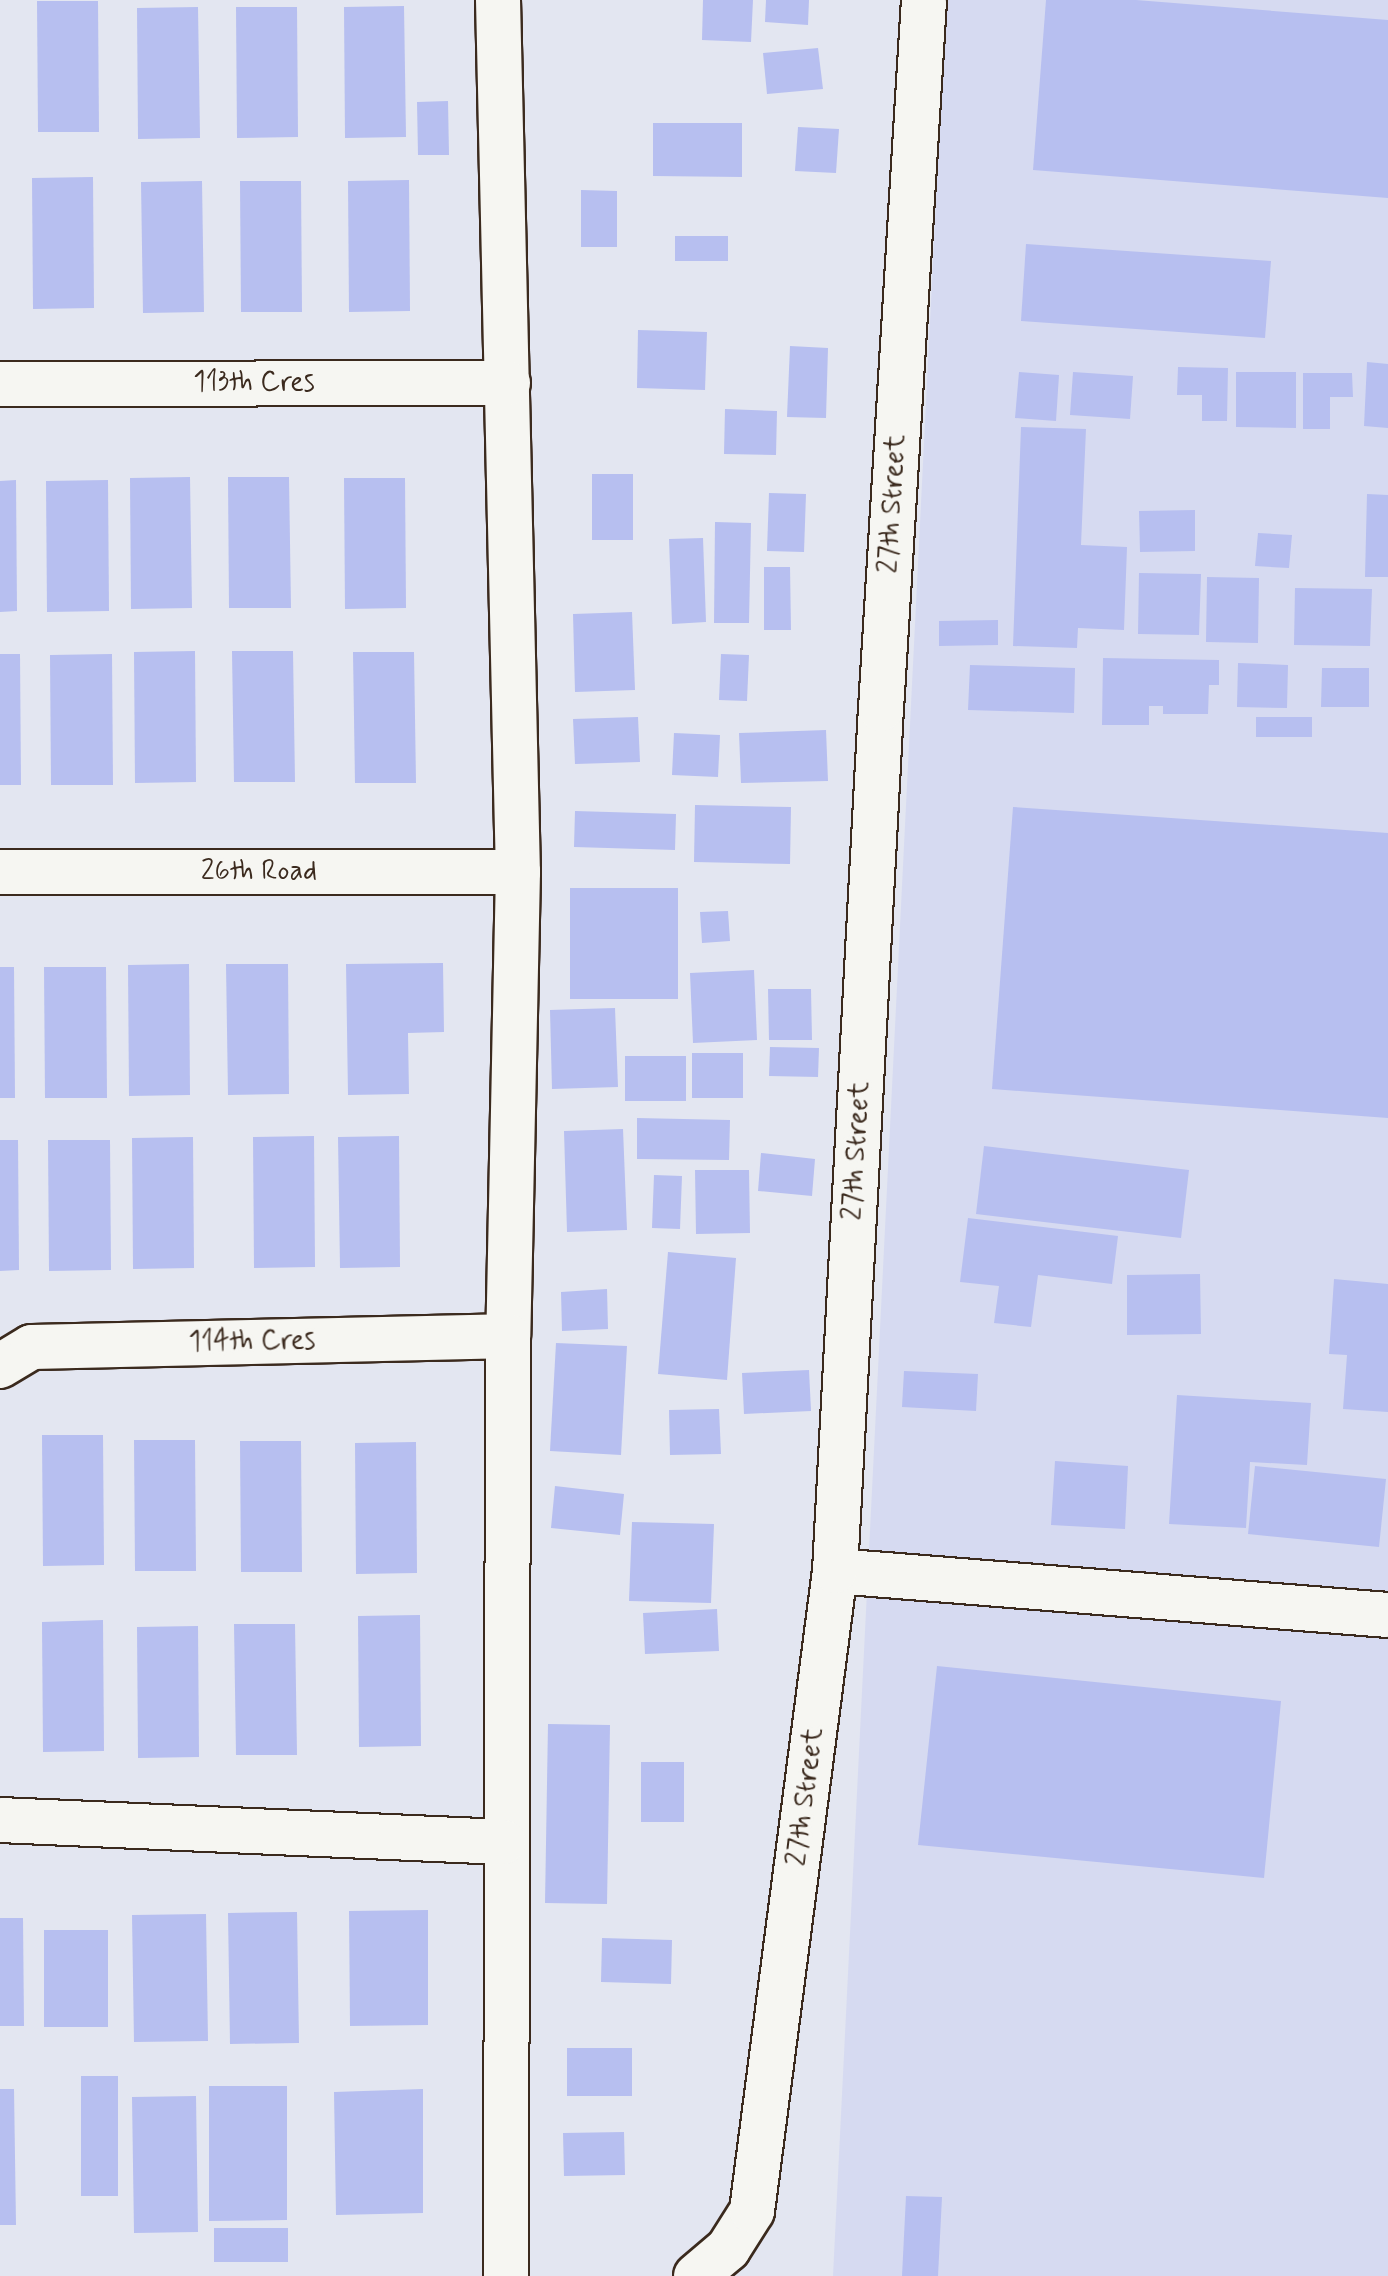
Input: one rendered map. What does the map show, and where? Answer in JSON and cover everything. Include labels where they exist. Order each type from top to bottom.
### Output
[{"type":"street","points":[[498,0],[518,872],[508,1336],[504,1842],[506,2276]]},
{"type":"street","name":"27th Street","points":[[696,2276],[728,2249],[752,2211],[835,1571],[880,725],[924,0]]},
{"type":"street","name":"113th Cres","points":[[0,384],[508,383]]},
{"type":"street","name":"26th Road","points":[[0,872],[518,872]]},
{"type":"street","name":"114th Cres","points":[[0,1366],[32,1347],[508,1336]]},
{"type":"street","points":[[835,1571],[1388,1615]]},
{"type":"street","points":[[0,1820],[504,1842]]},
{"type":"shaded area","points":[[946,0],[1388,0],[1388,2276],[833,2276]]},
{"type":"building","points":[[703,0],[753,0],[751,42],[702,40]]},
{"type":"building","points":[[766,0],[809,0],[808,25],[765,22]]},
{"type":"building","points":[[1046,0],[1136,0],[1388,20],[1388,198],[1033,170]]},
{"type":"building","points":[[37,1],[98,1],[99,132],[38,132]]},
{"type":"building","points":[[404,6],[406,137],[345,138],[344,7]]},
{"type":"building","points":[[198,7],[200,138],[138,139],[137,8]]},
{"type":"building","points":[[236,7],[297,7],[298,137],[237,138]]},
{"type":"building","points":[[818,48],[823,89],[767,94],[763,53]]},
{"type":"building","points":[[448,101],[449,155],[418,155],[417,102]]},
{"type":"building","points":[[653,123],[742,123],[742,177],[653,176]]},
{"type":"building","points":[[798,127],[839,129],[836,173],[795,171]]},
{"type":"building","points":[[93,177],[94,308],[33,309],[32,178]]},
{"type":"building","points":[[409,180],[410,311],[349,312],[348,181]]},
{"type":"building","points":[[202,181],[204,312],[143,313],[141,182]]},
{"type":"building","points":[[240,181],[301,181],[302,312],[241,312]]},
{"type":"building","points":[[581,190],[617,191],[617,247],[581,247]]},
{"type":"building","points":[[675,236],[728,236],[728,261],[675,261]]},
{"type":"building","points":[[1026,244],[1271,261],[1265,338],[1021,321]]},
{"type":"building","points":[[638,330],[707,332],[705,390],[637,388]]},
{"type":"building","points":[[790,346],[828,348],[826,418],[787,417]]},
{"type":"building","points":[[1367,362],[1388,364],[1388,428],[1364,426]]},
{"type":"building","points":[[1178,367],[1228,368],[1227,421],[1202,421],[1202,395],[1177,395]]},
{"type":"building","points":[[1019,372],[1059,375],[1056,421],[1015,418]]},
{"type":"building","points":[[1073,372],[1133,376],[1130,419],[1070,415]]},
{"type":"building","points":[[1236,372],[1296,372],[1296,428],[1236,427]]},
{"type":"building","points":[[1303,373],[1352,373],[1353,397],[1330,397],[1330,429],[1303,429]]},
{"type":"building","points":[[725,409],[777,411],[776,455],[724,454]]},
{"type":"building","points":[[1021,427],[1086,429],[1081,545],[1127,547],[1124,630],[1078,628],[1077,648],[1013,646]]},
{"type":"building","points":[[592,474],[633,474],[633,540],[592,540]]},
{"type":"building","points":[[190,477],[192,608],[131,609],[130,478]]},
{"type":"building","points":[[228,477],[289,477],[291,608],[229,608]]},
{"type":"building","points":[[344,478],[405,478],[406,608],[345,609]]},
{"type":"building","points":[[16,480],[17,611],[0,612],[0,481]]},
{"type":"building","points":[[108,480],[109,611],[47,612],[46,481]]},
{"type":"building","points":[[769,493],[806,494],[804,552],[767,551]]},
{"type":"building","points":[[1367,494],[1388,495],[1388,577],[1365,577]]},
{"type":"building","points":[[1195,510],[1195,551],[1140,552],[1139,511]]},
{"type":"building","points":[[715,522],[751,523],[749,623],[714,623]]},
{"type":"building","points":[[1258,533],[1292,535],[1289,568],[1255,566]]},
{"type":"building","points":[[703,538],[706,622],[672,624],[669,539]]},
{"type":"building","points":[[764,567],[790,567],[791,630],[764,630]]},
{"type":"building","points":[[1139,573],[1201,574],[1199,635],[1138,634]]},
{"type":"building","points":[[1207,577],[1259,578],[1258,643],[1206,642]]},
{"type":"building","points":[[1295,588],[1372,589],[1370,646],[1294,645]]},
{"type":"building","points":[[632,612],[635,690],[575,692],[573,614]]},
{"type":"building","points":[[998,620],[998,645],[939,646],[939,621]]},
{"type":"building","points":[[195,651],[196,782],[135,783],[134,652]]},
{"type":"building","points":[[232,651],[293,651],[295,782],[234,782]]},
{"type":"building","points":[[353,652],[414,652],[416,783],[355,783]]},
{"type":"building","points":[[0,654],[20,654],[21,785],[0,785]]},
{"type":"building","points":[[112,654],[113,785],[51,785],[50,655]]},
{"type":"building","points":[[721,654],[749,655],[747,701],[719,700]]},
{"type":"building","points":[[1103,658],[1219,660],[1219,685],[1209,685],[1208,714],[1163,714],[1163,706],[1149,706],[1149,725],[1102,725]]},
{"type":"building","points":[[1238,663],[1288,665],[1287,708],[1237,707]]},
{"type":"building","points":[[970,665],[1075,668],[1074,713],[968,710]]},
{"type":"building","points":[[1322,668],[1369,668],[1369,707],[1321,707]]},
{"type":"building","points":[[638,717],[640,762],[575,764],[573,719]]},
{"type":"building","points":[[1256,717],[1312,717],[1312,737],[1256,737]]},
{"type":"building","points":[[826,730],[828,781],[741,783],[739,733]]},
{"type":"building","points":[[674,733],[720,735],[718,777],[672,775]]},
{"type":"building","points":[[695,805],[791,807],[790,864],[694,862]]},
{"type":"building","points":[[1013,807],[1388,833],[1388,1118],[992,1089]]},
{"type":"building","points":[[575,811],[676,814],[675,850],[574,847]]},
{"type":"building","points":[[570,888],[678,888],[678,999],[570,999]]},
{"type":"building","points":[[728,911],[730,941],[702,943],[700,912]]},
{"type":"building","points":[[443,963],[444,1032],[408,1033],[409,1094],[348,1095],[346,964]]},
{"type":"building","points":[[189,964],[190,1095],[129,1096],[128,965]]},
{"type":"building","points":[[226,964],[288,964],[289,1094],[228,1095]]},
{"type":"building","points":[[0,967],[14,967],[15,1098],[0,1098]]},
{"type":"building","points":[[44,967],[106,967],[107,1098],[45,1098]]},
{"type":"building","points":[[754,970],[757,1040],[693,1043],[690,973]]},
{"type":"building","points":[[768,989],[811,989],[812,1040],[769,1040]]},
{"type":"building","points":[[615,1008],[618,1087],[552,1089],[550,1010]]},
{"type":"building","points":[[770,1047],[819,1048],[818,1077],[769,1076]]},
{"type":"building","points":[[692,1053],[743,1053],[743,1098],[692,1098]]},
{"type":"building","points":[[625,1056],[686,1056],[686,1101],[625,1101]]},
{"type":"building","points":[[637,1118],[730,1120],[729,1160],[637,1159]]},
{"type":"building","points":[[623,1129],[627,1230],[567,1232],[564,1131]]},
{"type":"building","points":[[314,1136],[315,1267],[254,1268],[253,1137]]},
{"type":"building","points":[[399,1136],[400,1267],[340,1268],[338,1137]]},
{"type":"building","points":[[193,1137],[194,1268],[133,1269],[132,1138]]},
{"type":"building","points":[[0,1140],[18,1140],[19,1270],[0,1271]]},
{"type":"building","points":[[48,1140],[110,1140],[111,1270],[49,1271]]},
{"type":"building","points":[[984,1146],[1189,1170],[1181,1238],[976,1214]]},
{"type":"building","points":[[761,1153],[815,1159],[812,1196],[758,1191]]},
{"type":"building","points":[[695,1170],[749,1170],[750,1233],[696,1234]]},
{"type":"building","points":[[654,1175],[682,1176],[680,1229],[652,1228]]},
{"type":"building","points":[[968,1218],[1118,1236],[1112,1284],[1038,1275],[1031,1327],[994,1323],[999,1286],[960,1282]]},
{"type":"building","points":[[668,1252],[736,1258],[727,1380],[658,1374]]},
{"type":"building","points":[[1200,1274],[1201,1334],[1127,1335],[1127,1275]]},
{"type":"building","points":[[1334,1279],[1388,1284],[1388,1412],[1343,1409],[1347,1355],[1329,1354]]},
{"type":"building","points":[[607,1289],[608,1329],[562,1331],[561,1292]]},
{"type":"building","points":[[556,1343],[627,1346],[621,1455],[550,1451]]},
{"type":"building","points":[[809,1370],[811,1411],[744,1414],[742,1373]]},
{"type":"building","points":[[904,1371],[978,1374],[976,1411],[902,1407]]},
{"type":"building","points":[[1177,1395],[1311,1403],[1307,1465],[1250,1462],[1246,1528],[1169,1524]]},
{"type":"building","points":[[719,1409],[721,1454],[670,1455],[669,1410]]},
{"type":"building","points":[[42,1435],[103,1435],[104,1565],[43,1566]]},
{"type":"building","points":[[134,1440],[195,1440],[196,1571],[135,1571]]},
{"type":"building","points":[[240,1441],[301,1441],[302,1572],[241,1572]]},
{"type":"building","points":[[416,1442],[417,1573],[356,1574],[355,1443]]},
{"type":"building","points":[[1055,1461],[1128,1466],[1125,1529],[1051,1525]]},
{"type":"building","points":[[1255,1466],[1386,1479],[1379,1547],[1248,1534]]},
{"type":"building","points":[[555,1486],[624,1494],[620,1535],[551,1528]]},
{"type":"building","points":[[632,1522],[714,1524],[711,1603],[629,1601]]},
{"type":"building","points":[[717,1609],[719,1651],[645,1654],[643,1613]]},
{"type":"building","points":[[420,1615],[421,1746],[359,1747],[358,1616]]},
{"type":"building","points":[[103,1620],[104,1751],[43,1752],[42,1622]]},
{"type":"building","points":[[234,1624],[295,1624],[297,1755],[236,1755]]},
{"type":"building","points":[[198,1626],[199,1757],[138,1758],[137,1627]]},
{"type":"building","points":[[937,1666],[1281,1701],[1264,1878],[918,1845]]},
{"type":"building","points":[[548,1724],[610,1725],[607,1904],[545,1903]]},
{"type":"building","points":[[641,1762],[684,1762],[684,1822],[641,1822]]},
{"type":"building","points":[[428,1910],[428,2025],[350,2026],[349,1911]]},
{"type":"building","points":[[297,1912],[299,2043],[230,2044],[228,1913]]},
{"type":"building","points":[[206,1914],[208,2041],[134,2042],[132,1915]]},
{"type":"building","points":[[0,1918],[23,1918],[24,2026],[0,2026]]},
{"type":"building","points":[[44,1930],[108,1930],[108,2027],[44,2027]]},
{"type":"building","points":[[602,1938],[672,1940],[671,1984],[601,1982]]},
{"type":"building","points":[[567,2048],[632,2048],[632,2096],[567,2096]]},
{"type":"building","points":[[81,2076],[118,2076],[118,2196],[81,2196]]},
{"type":"building","points":[[209,2086],[287,2086],[287,2220],[209,2221]]},
{"type":"building","points":[[0,2089],[14,2089],[16,2225],[0,2225]]},
{"type":"building","points":[[423,2089],[423,2213],[336,2215],[334,2092]]},
{"type":"building","points":[[196,2096],[198,2232],[134,2233],[132,2097]]},
{"type":"building","points":[[624,2132],[625,2175],[564,2176],[563,2133]]},
{"type":"building","points":[[906,2196],[942,2197],[938,2276],[902,2276]]},
{"type":"building","points":[[214,2228],[288,2228],[288,2262],[214,2262]]}]
